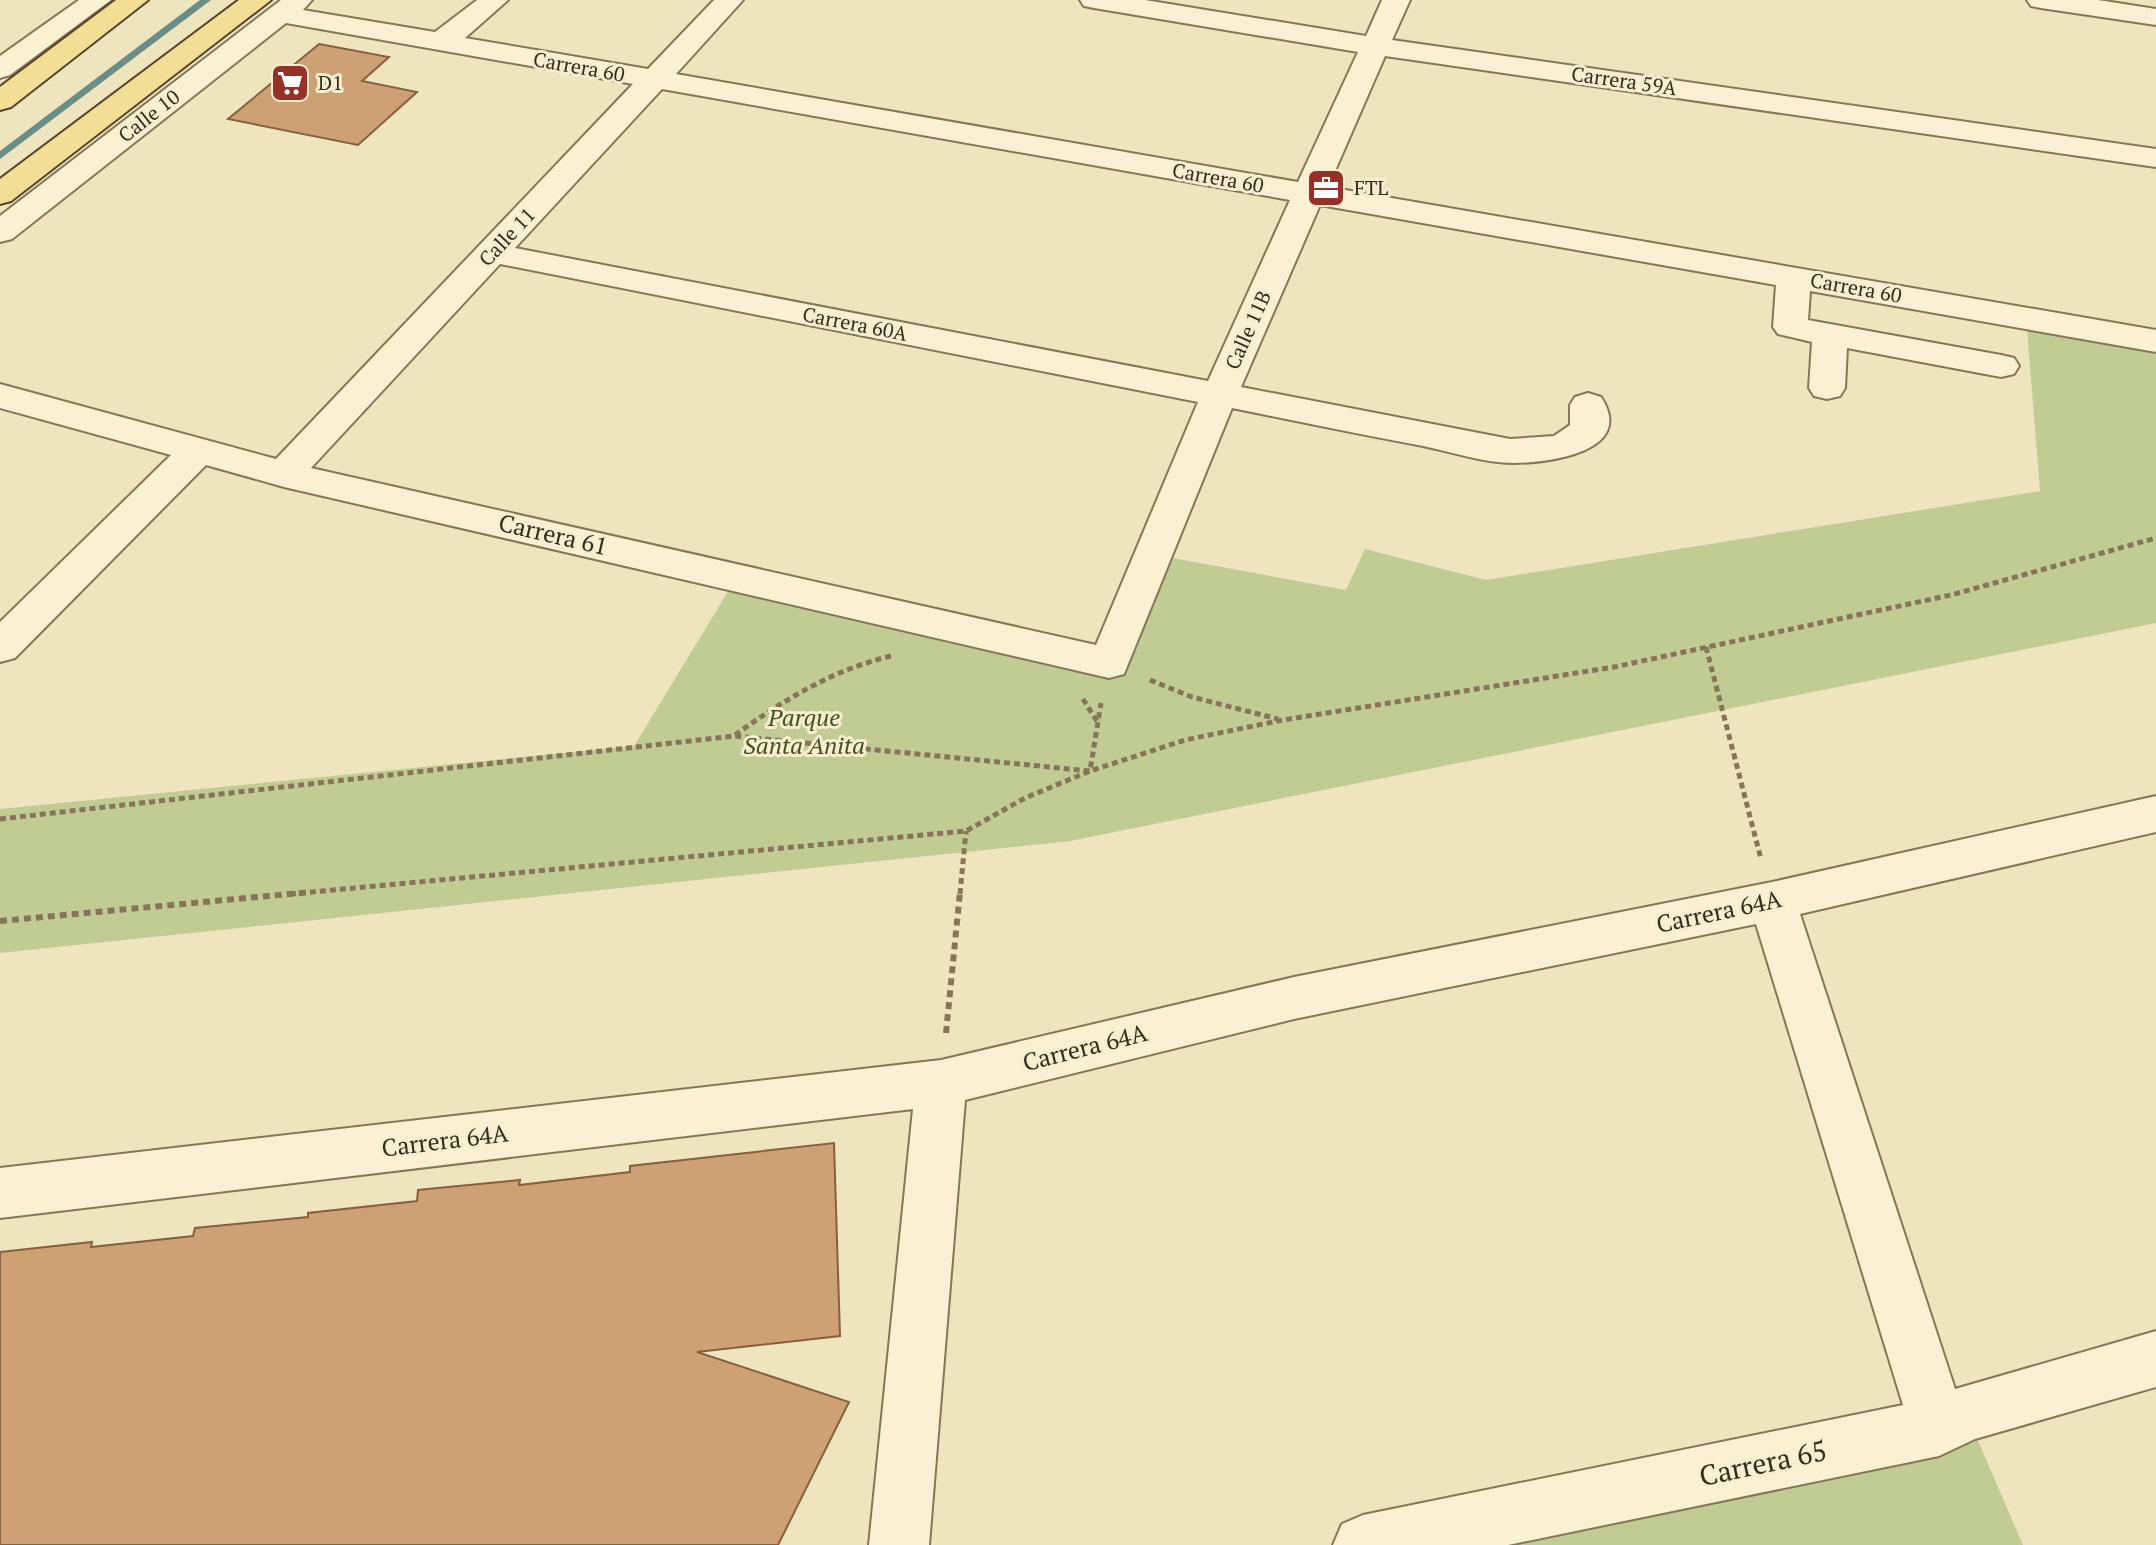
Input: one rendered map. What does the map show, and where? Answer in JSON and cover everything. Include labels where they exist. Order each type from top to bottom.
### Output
[{"type":"main road","points":[[0,101],[124,1]]},
{"type":"main road","name":"Calle 10","points":[[0,194],[278,5]]},
{"type":"street","points":[[0,69],[97,0]]},
{"type":"street","points":[[440,43],[494,0]]},
{"type":"street","name":"Calle 11","points":[[284,474],[729,0]]},
{"type":"street","name":"Carrera 59A","points":[[1094,0],[1375,46],[2156,158]]},
{"type":"street","name":"Calle 11B","points":[[1109,663],[1218,396],[1396,0]]},
{"type":"street","points":[[2041,0],[2156,17]]},
{"type":"street","name":"Carrera 60","points":[[278,5],[440,43],[2156,341]]},
{"type":"street","name":"Calle 10","points":[[0,232],[278,5]]},
{"type":"street","name":"Carrera 60A","points":[[492,253],[1510,451],[1562,448],[1589,430],[1588,405]]},
{"type":"street","points":[[1794,277],[1790,327],[2001,366]]},
{"type":"street","points":[[1827,388],[1830,335]]},
{"type":"street","name":"Carrera 61","points":[[0,396],[284,474],[1109,663]]},
{"type":"street","points":[[0,647],[199,450]]},
{"type":"street","name":"Carrera 64A","points":[[0,1193],[941,1083],[1294,998],[1772,901],[2156,814]]},
{"type":"street","points":[[1772,901],[1939,1427]]},
{"type":"street","points":[[899,1545],[941,1083]]},
{"type":"street","name":"Carrera 65","points":[[1363,1545],[1939,1427],[1966,1413],[2156,1359]]},
{"type":"path","points":[[0,921],[966,831],[1025,798],[1090,771],[1185,740],[1283,720],[1614,667],[1951,595],[2156,538]]},
{"type":"path","points":[[1706,647],[1772,901]]},
{"type":"path","points":[[734,736],[788,696],[858,663],[901,654]]},
{"type":"path","points":[[1090,771],[1109,663],[1192,697],[1283,720]]},
{"type":"path","points":[[1077,690],[1098,723]]},
{"type":"path","points":[[0,819],[734,736],[1090,771]]},
{"type":"path","points":[[941,1083],[966,831]]},
{"type":"green space","name":"Parque Santa Anita","points":[[2026,317],[2156,341],[2156,623],[1070,841],[0,953],[0,809],[634,746],[737,577],[1108,662],[1151,554],[1346,590],[1365,549],[1486,580],[2040,491]]},
{"type":"green space","points":[[1966,1413],[2023,1545],[1363,1545]]},
{"type":"building","points":[[319,44],[389,57],[362,81],[417,92],[358,145],[228,119]]},
{"type":"building","points":[[834,1143],[840,1336],[697,1352],[849,1402],[778,1545],[0,1545],[0,1252],[92,1242],[91,1247],[193,1236],[195,1228],[308,1217],[308,1213],[417,1201],[418,1190],[520,1180],[519,1185],[630,1172],[630,1166]]},
{"type":"waterway","points":[[0,156],[206,0]]},
{"type":"place","name":"D1","points":[[290,83]]},
{"type":"place","name":"FTL","points":[[1326,188]]}]
